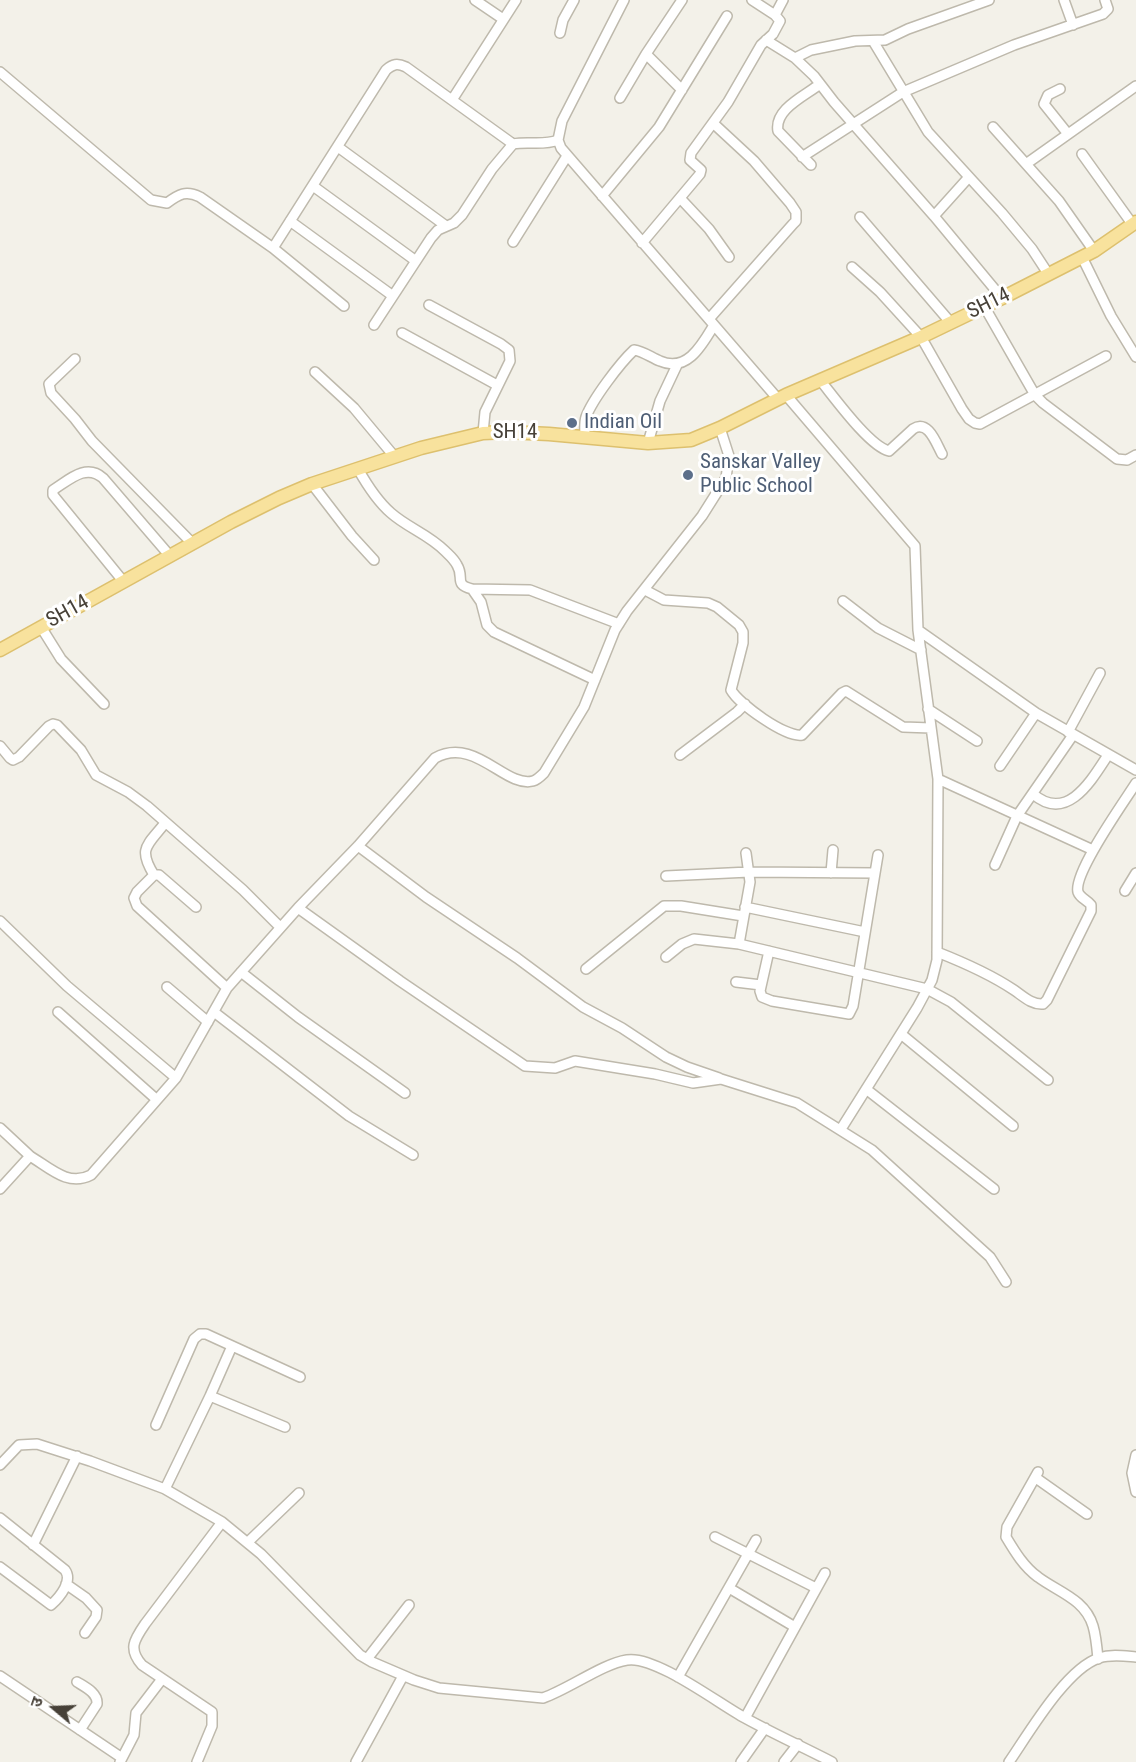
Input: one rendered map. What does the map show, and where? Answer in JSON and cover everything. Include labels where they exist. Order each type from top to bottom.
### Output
[{"type":"main road","name":"SH14","points":[[0,650],[192,543],[279,498],[312,484],[394,456],[483,433],[518,432],[585,436],[648,443],[691,440],[782,397],[921,337],[1002,298],[1094,251],[1134,224]]},
{"type":"street","points":[[475,0],[503,19]]},
{"type":"street","points":[[452,100],[516,0]]},
{"type":"street","points":[[560,33],[563,20],[574,0]]},
{"type":"street","points":[[624,0],[562,121],[558,140],[567,156],[642,243],[915,546],[918,630],[938,779],[938,952],[932,980],[901,1034],[840,1129]]},
{"type":"street","points":[[620,98],[682,0]]},
{"type":"street","points":[[642,243],[700,174],[701,170],[690,157],[728,102],[761,45],[778,27],[780,21],[775,15],[752,0]]},
{"type":"street","points":[[775,15],[783,0]]},
{"type":"street","points":[[795,57],[811,50],[855,40],[885,40],[908,29],[989,0]]},
{"type":"street","points":[[1064,0],[1073,24]]},
{"type":"street","points":[[802,157],[903,92],[1014,45],[1107,12],[1105,0]]},
{"type":"street","points":[[602,196],[659,126],[727,16]]},
{"type":"street","points":[[766,40],[795,57],[820,84],[1002,298]]},
{"type":"street","points":[[873,41],[928,132],[1032,249],[1049,274]]},
{"type":"street","points":[[646,54],[682,90]]},
{"type":"street","points":[[273,248],[391,65],[398,64],[406,67],[513,144],[532,142],[543,144],[558,140]]},
{"type":"street","points":[[0,72],[151,200],[167,203],[184,193],[191,193],[273,248],[344,306]]},
{"type":"street","points":[[811,165],[778,131],[778,118],[820,84]]},
{"type":"street","points":[[1026,164],[1136,86]]},
{"type":"street","points":[[1060,89],[1048,95],[1044,104],[1068,134]]},
{"type":"street","points":[[585,436],[586,417],[591,408],[605,386],[634,350],[664,363],[676,365],[692,357],[712,322],[793,224],[797,216],[790,203],[754,161],[713,123]]},
{"type":"street","points":[[993,127],[1072,218],[1094,251]]},
{"type":"street","points":[[374,325],[431,238],[438,230],[454,223],[462,215],[492,169],[513,144]]},
{"type":"street","points":[[338,147],[446,226]]},
{"type":"street","points":[[1082,154],[1134,224]]},
{"type":"street","points":[[513,242],[567,156]]},
{"type":"street","points":[[934,216],[969,177]]},
{"type":"street","points":[[313,186],[416,261]]},
{"type":"street","points":[[680,198],[699,216],[729,257]]},
{"type":"street","points":[[860,216],[951,322]]},
{"type":"street","points":[[290,221],[393,296]]},
{"type":"street","points":[[1082,257],[1111,316],[1136,357]]},
{"type":"street","points":[[852,267],[886,298],[921,337],[962,409],[975,423],[980,424],[1106,356]]},
{"type":"street","points":[[429,305],[509,350],[510,361],[485,412],[483,433]]},
{"type":"street","points":[[984,306],[1035,395],[1055,413],[1117,459],[1127,460],[1136,455]]},
{"type":"street","points":[[402,333],[497,385]]},
{"type":"street","points":[[75,359],[49,384],[51,393],[92,441],[192,543]]},
{"type":"street","points":[[648,443],[660,401],[676,365]]},
{"type":"street","points":[[315,372],[354,408],[394,456]]},
{"type":"street","points":[[820,380],[855,422],[880,447],[889,451],[918,425],[928,429],[942,454]]},
{"type":"street","points":[[0,1128],[30,1156],[67,1178],[75,1180],[91,1175],[176,1078],[227,988],[280,927],[358,846],[435,758],[444,753],[455,752],[482,760],[525,782],[536,781],[544,773],[573,728],[619,624],[702,516],[726,478],[729,456],[720,428]]},
{"type":"street","points":[[358,469],[375,497],[392,514],[428,536],[454,560],[459,567],[460,583],[464,587],[472,590],[530,590],[619,624]]},
{"type":"street","points":[[123,581],[53,495],[53,490],[78,474],[88,471],[97,473],[103,478],[170,556]]},
{"type":"street","points":[[312,484],[352,536],[374,560]]},
{"type":"street","points":[[472,590],[481,602],[487,625],[494,632],[595,680]]},
{"type":"street","points":[[645,590],[663,600],[708,603],[739,624],[743,632],[743,643],[731,690],[765,720],[797,736],[802,735],[846,691],[903,727],[931,728]]},
{"type":"street","points":[[843,601],[878,628],[921,650]]},
{"type":"street","points":[[41,627],[60,659],[104,704]]},
{"type":"street","points":[[918,630],[1036,713],[1136,770]]},
{"type":"street","points":[[995,865],[1017,816],[1071,734],[1100,673]]},
{"type":"street","points":[[680,755],[745,704]]},
{"type":"street","points":[[928,709],[977,741]]},
{"type":"street","points":[[1000,766],[1036,713]]},
{"type":"street","points":[[0,747],[13,760],[19,757],[49,726],[57,724],[81,750],[96,775],[128,792],[243,890],[280,927]]},
{"type":"street","points":[[1033,794],[1049,804],[1067,801],[1085,789],[1108,755]]},
{"type":"street","points":[[938,779],[1094,850]]},
{"type":"street","points":[[938,952],[991,975],[1034,1003],[1043,1004],[1073,950],[1091,911],[1091,904],[1080,896],[1078,890],[1082,869],[1136,783]]},
{"type":"street","points":[[165,823],[146,849],[144,856],[154,875],[164,878],[196,907]]},
{"type":"street","points":[[358,846],[426,897],[517,958],[583,1007],[678,1063],[797,1103],[872,1150],[990,1257],[1006,1282]]},
{"type":"street","points":[[831,873],[833,850]]},
{"type":"street","points":[[738,944],[750,882],[746,853]]},
{"type":"street","points":[[769,951],[760,994],[766,999],[847,1014],[852,1011],[878,855]]},
{"type":"street","points":[[666,876],[749,872],[874,873]]},
{"type":"street","points":[[1125,891],[1136,873]]},
{"type":"street","points":[[154,875],[137,892],[134,898],[135,903],[227,988]]},
{"type":"street","points":[[586,969],[664,906],[744,911],[865,932]]},
{"type":"street","points":[[298,908],[525,1066],[555,1068],[575,1061],[655,1074],[693,1083],[721,1079]]},
{"type":"street","points":[[0,921],[67,986],[176,1078]]},
{"type":"street","points":[[666,957],[687,940],[738,944],[927,989],[951,1002],[1048,1080]]},
{"type":"street","points":[[241,972],[298,1017],[405,1093]]},
{"type":"street","points":[[736,982],[761,986]]},
{"type":"street","points":[[168,987],[208,1022]]},
{"type":"street","points":[[58,1012],[156,1100]]},
{"type":"street","points":[[213,1012],[349,1116],[413,1155]]},
{"type":"street","points":[[901,1034],[1013,1126]]},
{"type":"street","points":[[866,1089],[994,1189]]},
{"type":"street","points":[[0,1189],[30,1156]]},
{"type":"street","points":[[156,1425],[194,1339],[200,1334],[206,1334],[300,1377]]},
{"type":"street","points":[[165,1489],[232,1346]]},
{"type":"street","points":[[210,1396],[285,1427]]},
{"type":"street","points":[[0,1465],[19,1445],[37,1444],[77,1456],[165,1489],[222,1522],[248,1542],[360,1655],[403,1676],[439,1688],[543,1698],[615,1663],[637,1659],[678,1677],[745,1718],[832,1762]]},
{"type":"street","points":[[1136,1455],[1132,1473],[1136,1492]]},
{"type":"street","points":[[33,1545],[77,1456]]},
{"type":"street","points":[[1087,1514],[1037,1475],[1008,1527],[1006,1537],[1026,1566],[1039,1578],[1062,1590],[1080,1604],[1093,1625],[1098,1659]]},
{"type":"street","points":[[248,1542],[299,1493]]},
{"type":"street","points":[[0,1518],[64,1570],[69,1578],[51,1605],[0,1567]]},
{"type":"street","points":[[197,1762],[212,1725],[212,1712],[142,1665],[135,1658],[133,1649],[146,1624],[222,1522]]},
{"type":"street","points":[[715,1537],[816,1588]]},
{"type":"street","points":[[678,1677],[756,1540]]},
{"type":"street","points":[[745,1718],[825,1573]]},
{"type":"street","points":[[66,1584],[86,1598],[97,1610],[96,1617],[85,1633]]},
{"type":"street","points":[[729,1588],[795,1627]]},
{"type":"street","points":[[367,1659],[409,1605]]},
{"type":"street","points":[[1009,1762],[1062,1688],[1077,1672],[1098,1659],[1112,1656],[1136,1657]]},
{"type":"street","points":[[0,1676],[121,1760],[134,1735],[136,1713],[162,1679]]},
{"type":"street","points":[[357,1762],[403,1676]]},
{"type":"street","points":[[77,1682],[96,1695],[97,1699],[97,1704],[80,1730]]},
{"type":"street","points":[[741,1762],[765,1728]]},
{"type":"street","points":[[784,1762],[798,1744]]},
{"type":"place","name":"Indian Oil","points":[[572,423]]},
{"type":"place","name":"Sanskar Valley Public School","points":[[688,475]]}]
